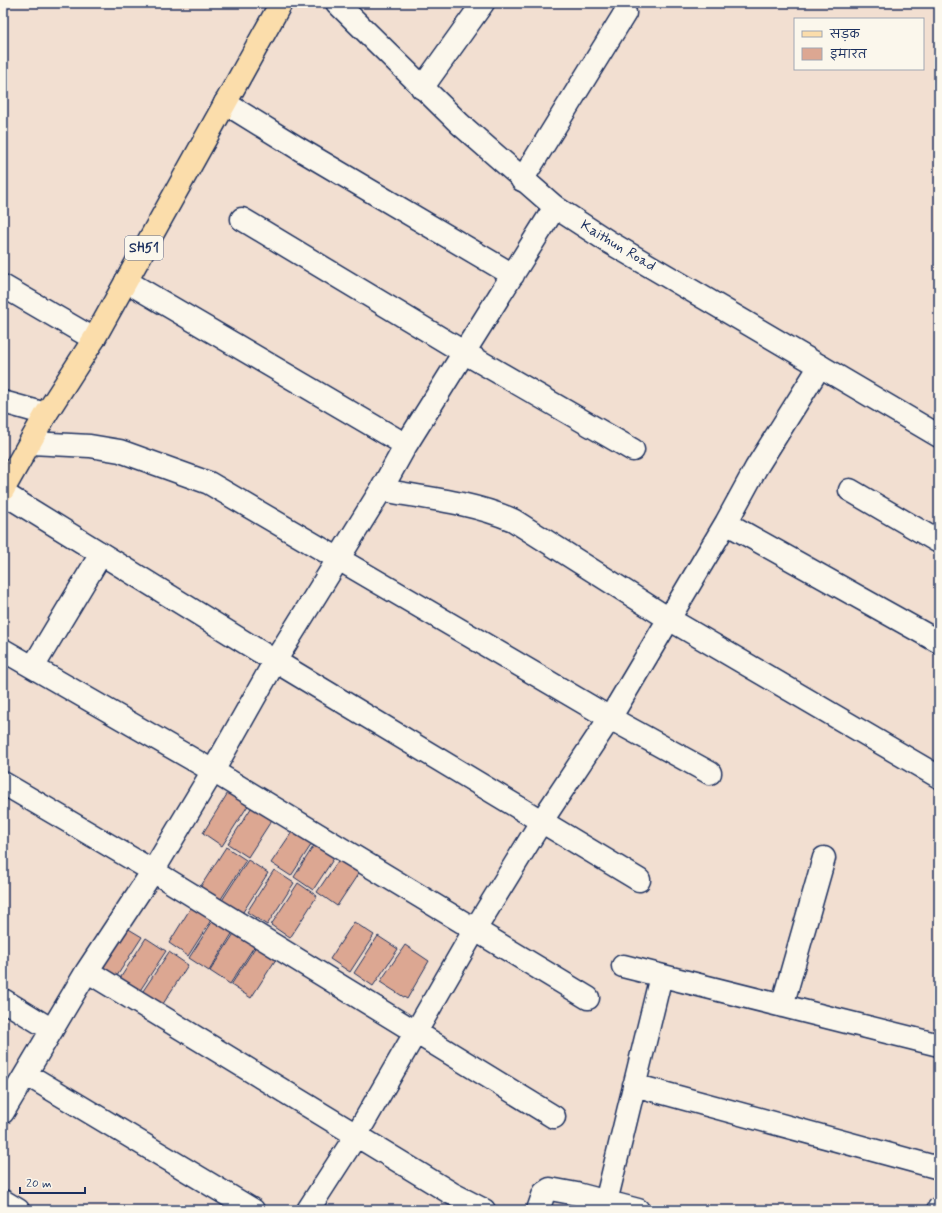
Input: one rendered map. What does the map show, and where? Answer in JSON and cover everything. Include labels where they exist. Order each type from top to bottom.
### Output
[{"type":"main road","name":"SH51","points":[[3,490],[31,443],[46,414],[94,339],[281,3]]},
{"type":"street","name":"Kaithun Road","points":[[337,3],[460,124],[555,208],[609,242],[939,436]]},
{"type":"street","points":[[422,88],[483,3]]},
{"type":"street","points":[[522,180],[625,13]]},
{"type":"street","points":[[225,103],[301,150],[513,275]]},
{"type":"street","points":[[3,1112],[87,971],[153,871],[213,771],[275,661],[384,484],[403,450],[555,208]]},
{"type":"street","points":[[242,219],[465,353],[633,450]]},
{"type":"street","points":[[126,281],[403,450]]},
{"type":"street","points":[[3,286],[94,339]]},
{"type":"street","points":[[308,1210],[357,1134],[474,931],[541,822],[610,718],[726,523],[756,468],[820,366]]},
{"type":"street","points":[[3,402],[46,414]]},
{"type":"street","points":[[31,443],[90,446],[120,450],[209,483],[610,718],[710,774]]},
{"type":"street","points":[[384,484],[490,510],[513,520],[669,619],[939,777]]},
{"type":"street","points":[[850,490],[939,542]]},
{"type":"street","points":[[3,493],[275,661],[639,880]]},
{"type":"street","points":[[726,523],[939,642]]},
{"type":"street","points":[[33,667],[101,554]]},
{"type":"street","points":[[3,650],[213,771],[474,931],[588,998]]},
{"type":"street","points":[[3,783],[153,871],[554,1117]]},
{"type":"street","points":[[782,1006],[824,858]]},
{"type":"street","points":[[623,966],[939,1045]]},
{"type":"street","points":[[87,971],[357,1134],[451,1193],[484,1210]]},
{"type":"street","points":[[606,1202],[661,976]]},
{"type":"street","points":[[3,1000],[52,1030]]},
{"type":"street","points":[[26,1074],[253,1210]]},
{"type":"street","points":[[634,1085],[939,1168]]},
{"type":"street","points":[[538,1210],[544,1193],[550,1189],[638,1210]]},
{"type":"street","points":[[3,1201],[18,1210]]},
{"type":"building","points":[[229,791],[249,804],[222,846],[203,833]]},
{"type":"building","points":[[255,802],[275,815],[248,857],[228,844]]},
{"type":"building","points":[[296,826],[315,839],[291,876],[271,863]]},
{"type":"building","points":[[318,839],[338,852],[313,890],[294,877]]},
{"type":"building","points":[[226,847],[246,860],[219,902],[199,889]]},
{"type":"building","points":[[342,855],[362,868],[337,906],[317,892]]},
{"type":"building","points":[[248,860],[268,873],[241,915],[221,902]]},
{"type":"building","points":[[274,870],[294,883],[267,925],[247,912]]},
{"type":"building","points":[[298,883],[317,896],[290,938],[271,925]]},
{"type":"building","points":[[195,901],[215,914],[188,956],[169,943]]},
{"type":"building","points":[[216,916],[235,929],[209,971],[189,958]]},
{"type":"building","points":[[354,922],[374,935],[350,972],[330,959]]},
{"type":"building","points":[[122,925],[142,937],[115,979],[95,966]]},
{"type":"building","points":[[237,929],[257,942],[230,984],[210,971]]},
{"type":"building","points":[[378,936],[398,949],[373,986],[354,973]]},
{"type":"building","points":[[146,938],[166,951],[139,992],[119,980]]},
{"type":"building","points":[[258,943],[278,956],[251,998],[231,985]]},
{"type":"building","points":[[405,945],[429,961],[407,999],[380,982]]},
{"type":"building","points":[[169,952],[188,965],[161,1007],[141,994]]}]
